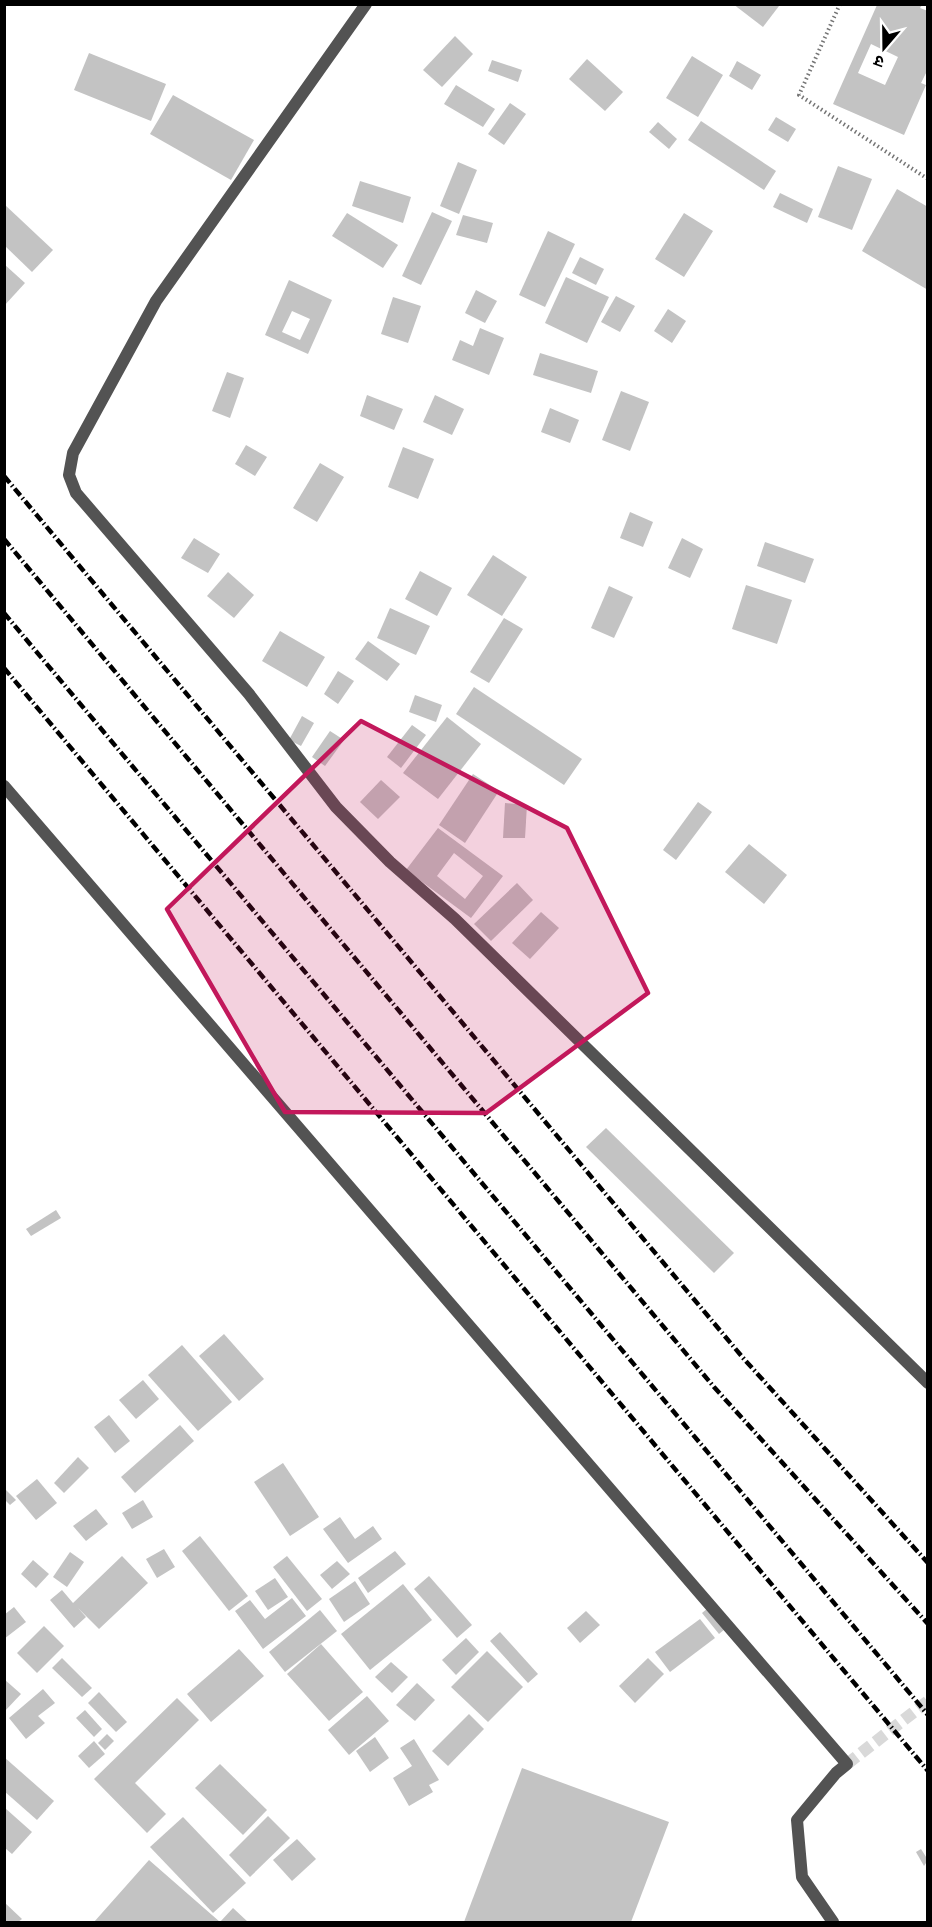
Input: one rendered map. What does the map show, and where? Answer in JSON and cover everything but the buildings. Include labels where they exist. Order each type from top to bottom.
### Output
[{"type":"street","points":[[366,4],[156,301],[73,453],[69,475],[76,493],[249,694],[336,807],[390,862],[455,919],[927,1383]]},
{"type":"street","points":[[4,786],[847,1764],[836,1773],[797,1820],[802,1877],[833,1923]]},
{"type":"path","points":[[840,4],[799,95],[927,180]]},
{"type":"highlighted area","points":[[361,721],[567,828],[648,993],[486,1113],[285,1112],[167,909]]},
{"type":"tunnel","points":[[847,1764],[928,1701]]},
{"type":"railway","points":[[4,476],[744,1359],[928,1563]]},
{"type":"railway","points":[[4,539],[714,1387],[928,1624]]},
{"type":"railway","points":[[4,613],[928,1715]]},
{"type":"railway","points":[[4,668],[928,1771]]}]
